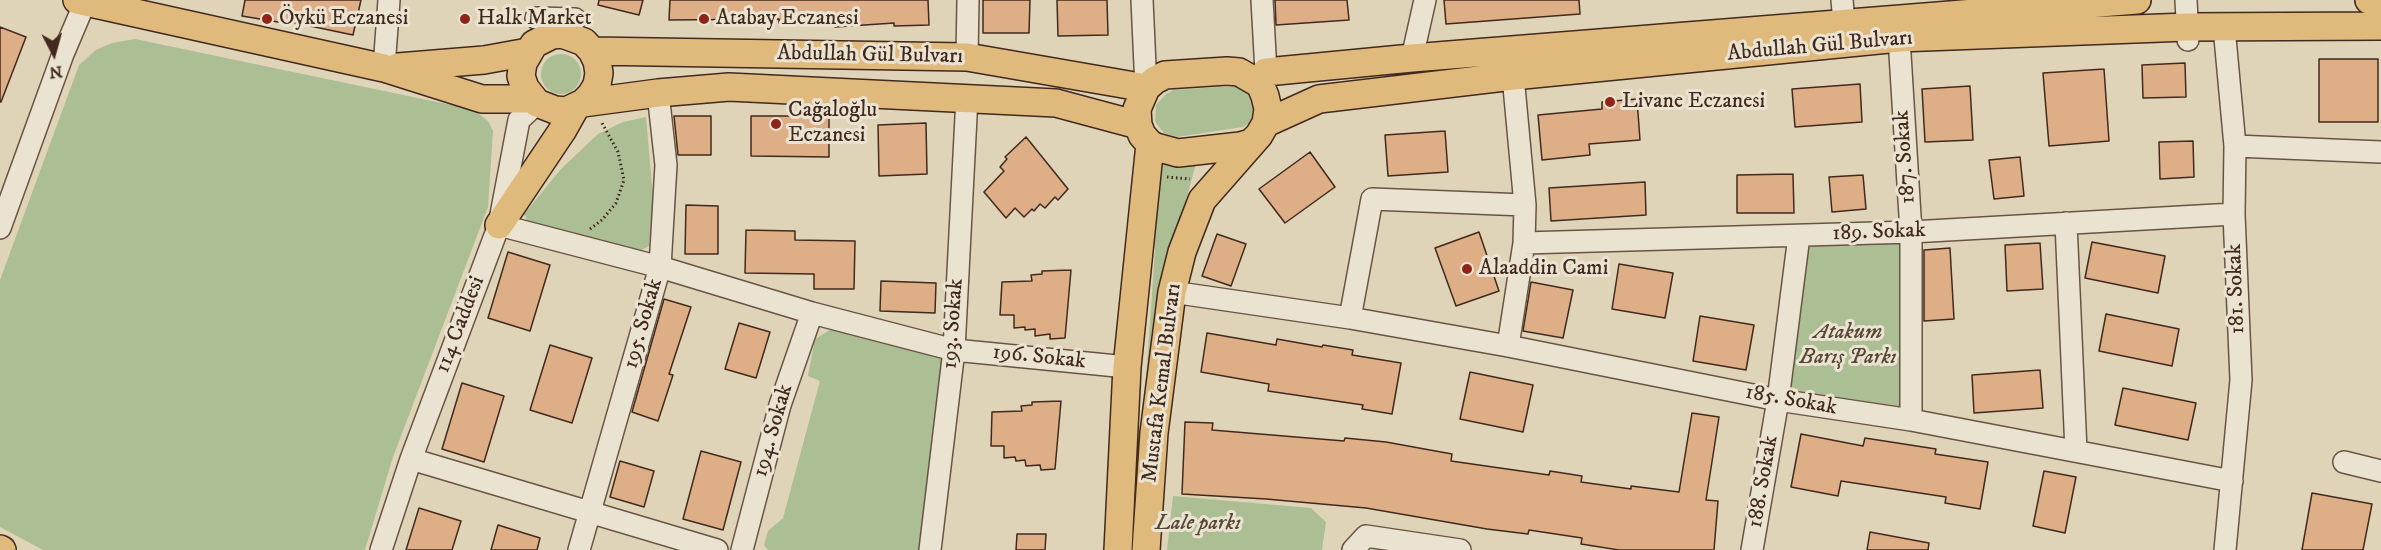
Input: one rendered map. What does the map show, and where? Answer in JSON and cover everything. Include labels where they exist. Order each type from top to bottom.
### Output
[{"type":"main road","name":"Abdullah Gül Bulvarı","points":[[1263,78],[1412,58],[1843,11],[2137,0]]},
{"type":"main road","points":[[2369,0],[2381,1]]},
{"type":"main road","points":[[83,1],[384,68],[482,99],[534,101],[555,110],[583,105]]},
{"type":"main road","points":[[499,225],[562,131],[597,85],[599,73],[597,61],[584,42],[573,37],[565,18],[528,52],[523,63],[521,76],[525,88],[534,101]]},
{"type":"main road","name":"Abdullah Gül Bulvarı","points":[[583,105],[658,93],[729,87],[967,97],[1056,104],[1144,134],[1167,152],[1178,153],[1251,143],[1262,129],[1319,99],[1513,76],[1899,38],[2188,34],[2224,27],[2381,26]]},
{"type":"main road","name":"Abdullah Gül Bulvarı","points":[[592,51],[968,57],[1146,88]]},
{"type":"main road","points":[[384,68],[484,60],[528,52]]},
{"type":"main road","points":[[1146,88],[1165,75],[1227,71],[1263,78],[1268,109],[1262,129]]},
{"type":"main road","name":"Mustafa Kemal Bulvarı","points":[[1118,550],[1126,367],[1147,177],[1144,134],[1137,109],[1146,88]]},
{"type":"main road","name":"Mustafa Kemal Bulvarı","points":[[1146,550],[1154,433],[1172,292],[1182,252],[1202,200],[1262,129]]},
{"type":"street","points":[[384,68],[389,0]]},
{"type":"street","points":[[968,0],[968,57]]},
{"type":"street","points":[[1142,0],[1146,88]]},
{"type":"street","points":[[1262,0],[1263,78]]},
{"type":"street","points":[[1412,58],[1425,0]]},
{"type":"street","points":[[2186,0],[2188,34]]},
{"type":"street","points":[[0,228],[83,1]]},
{"type":"street","points":[[536,18],[565,18]]},
{"type":"street","name":"181. Sokak","points":[[2224,27],[2235,146],[2234,214],[2241,380],[2225,550]]},
{"type":"street","name":"187. Sokak","points":[[1899,38],[1911,232],[1911,420]]},
{"type":"street","points":[[1508,346],[1524,243],[1525,205],[1513,76]]},
{"type":"street","name":"195. Sokak","points":[[579,550],[660,267],[666,165],[658,93]]},
{"type":"street","name":"193. Sokak","points":[[930,550],[954,350],[967,97]]},
{"type":"street","name":"114 Caddesi","points":[[381,550],[411,459],[499,225],[519,120],[534,101]]},
{"type":"street","points":[[2235,146],[2381,152]]},
{"type":"street","points":[[1350,318],[1372,199],[1525,205]]},
{"type":"street","name":"189. Sokak","points":[[1524,243],[1911,232],[2234,214]]},
{"type":"street","points":[[2066,223],[2076,452]]},
{"type":"street","name":"196. Sokak","points":[[499,225],[660,267],[812,313],[954,350],[1126,367]]},
{"type":"street","name":"188. Sokak","points":[[1752,550],[1778,400],[1799,236]]},
{"type":"street","name":"185. Sokak","points":[[1172,292],[1350,318],[1508,346],[1778,400],[1911,420],[2232,481]]},
{"type":"street","name":"194. Sokak","points":[[742,550],[780,405],[812,313]]},
{"type":"street","points":[[411,459],[717,550]]},
{"type":"street","points":[[2344,462],[2381,471]]},
{"type":"street","points":[[1353,550],[1366,536],[1460,550]]},
{"type":"path","points":[[567,242],[602,220],[616,203],[624,180],[618,152],[583,105]]},
{"type":"path","points":[[1147,177],[1197,179],[1215,185]]},
{"type":"green space","points":[[135,39],[456,106],[475,111],[488,121],[493,131],[488,207],[393,457],[365,550],[43,550],[0,527],[0,280],[79,65],[96,50],[112,43]]},
{"type":"green space","points":[[561,54],[569,55],[575,60],[580,66],[580,82],[575,88],[569,93],[561,94],[553,93],[547,88],[542,82],[541,74],[542,66],[547,60],[553,55]]},
{"type":"green space","points":[[1238,87],[1250,93],[1254,99],[1255,112],[1249,123],[1243,127],[1177,137],[1164,133],[1155,121],[1156,105],[1166,94],[1174,90]]},
{"type":"green space","points":[[646,117],[653,197],[649,246],[638,252],[528,222],[524,214],[561,169],[598,134],[623,122]]},
{"type":"green space","points":[[1152,157],[1197,160],[1168,266],[1134,550],[1155,251]]},
{"type":"green space","name":"Atakum Barış Parkı","points":[[1911,232],[1911,420],[1778,400],[1799,236]]},
{"type":"green space","points":[[833,328],[942,356],[946,425],[929,550],[768,550],[764,545],[768,531],[783,518],[820,381],[808,376],[815,339]]},
{"type":"green space","name":"Lale parkı","points":[[1173,496],[1311,508],[1326,522],[1322,550],[1167,550]]},
{"type":"building","points":[[245,0],[361,0],[353,35],[291,22],[290,24],[242,16]]},
{"type":"building","points":[[599,0],[643,0],[639,15],[598,5]]},
{"type":"building","points":[[670,0],[928,0],[929,25],[894,26],[894,23],[835,27],[834,23],[779,23],[779,19],[669,20]]},
{"type":"building","points":[[983,0],[1030,0],[1029,33],[983,33]]},
{"type":"building","points":[[1057,0],[1107,0],[1108,35],[1058,36]]},
{"type":"building","points":[[1275,0],[1347,0],[1349,20],[1276,25]]},
{"type":"building","points":[[1444,0],[1579,0],[1580,14],[1446,24]]},
{"type":"building","points":[[0,27],[26,37],[1,102],[0,102]]},
{"type":"building","points":[[2319,59],[2378,59],[2378,122],[2319,122]]},
{"type":"building","points":[[2185,63],[2186,97],[2143,98],[2142,65]]},
{"type":"building","points":[[2104,69],[2109,141],[2049,146],[2043,73]]},
{"type":"building","points":[[1860,84],[1862,122],[1795,127],[1792,89]]},
{"type":"building","points":[[1970,86],[1973,140],[1925,142],[1922,89]]},
{"type":"building","points":[[1637,99],[1640,140],[1589,144],[1590,155],[1542,160],[1538,115],[1602,109],[1602,102]]},
{"type":"building","points":[[674,116],[711,116],[711,155],[678,155]]},
{"type":"building","points":[[751,116],[829,116],[829,157],[751,156]]},
{"type":"building","points":[[926,123],[927,174],[879,176],[878,125]]},
{"type":"building","points":[[1445,131],[1448,172],[1388,176],[1385,135]]},
{"type":"building","points":[[1026,137],[1068,189],[1058,200],[1055,197],[1045,208],[1040,204],[1024,217],[1015,208],[1006,218],[984,192],[1004,171],[1000,167],[1007,159],[1005,157]]},
{"type":"building","points":[[2193,141],[2194,177],[2160,179],[2159,142]]},
{"type":"building","points":[[1310,152],[1335,187],[1285,223],[1259,189]]},
{"type":"building","points":[[2020,157],[2024,196],[1994,199],[1989,160]]},
{"type":"building","points":[[1793,174],[1794,213],[1737,213],[1737,175]]},
{"type":"building","points":[[1863,175],[1866,209],[1832,212],[1829,177]]},
{"type":"building","points":[[1645,182],[1646,215],[1551,221],[1549,188]]},
{"type":"building","points":[[686,205],[718,206],[718,254],[685,254]]},
{"type":"building","points":[[746,230],[795,231],[795,240],[855,241],[854,289],[814,289],[814,274],[745,273]]},
{"type":"building","name":"Alaaddin Cami","points":[[1479,232],[1499,291],[1456,306],[1435,248]]},
{"type":"building","points":[[1217,234],[1246,244],[1231,286],[1202,276]]},
{"type":"building","points":[[2092,242],[2165,256],[2158,293],[2085,278]]},
{"type":"building","points":[[2040,243],[2043,289],[2007,291],[2005,245]]},
{"type":"building","points":[[1950,248],[1954,319],[1924,321],[1924,250]]},
{"type":"building","points":[[508,252],[550,265],[530,331],[488,318]]},
{"type":"building","points":[[1619,264],[1673,273],[1665,318],[1612,309]]},
{"type":"building","points":[[1071,270],[1065,338],[1050,339],[1050,334],[1035,336],[1035,329],[1014,328],[1014,315],[1000,315],[1002,282],[1032,281],[1031,275],[1042,274],[1042,271]]},
{"type":"building","points":[[881,281],[936,283],[935,313],[880,311]]},
{"type":"building","points":[[1531,282],[1573,290],[1563,338],[1523,331]]},
{"type":"building","points":[[664,299],[691,307],[669,374],[673,375],[658,421],[632,412]]},
{"type":"building","points":[[2106,314],[2179,329],[2172,366],[2099,351]]},
{"type":"building","points":[[1700,316],[1754,325],[1746,370],[1693,361]]},
{"type":"building","points":[[739,323],[770,332],[756,378],[725,369]]},
{"type":"building","points":[[1207,333],[1276,345],[1277,339],[1322,347],[1323,345],[1353,350],[1352,355],[1401,363],[1392,414],[1362,409],[1363,405],[1268,391],[1269,384],[1201,372]]},
{"type":"building","points":[[550,345],[592,358],[572,423],[530,410]]},
{"type":"building","points":[[2040,370],[2043,408],[1974,413],[1972,375]]},
{"type":"building","points":[[1470,372],[1533,385],[1523,432],[1460,419]]},
{"type":"building","points":[[462,383],[504,396],[484,462],[442,449]]},
{"type":"building","points":[[2123,388],[2196,403],[2188,440],[2115,425]]},
{"type":"building","points":[[1061,401],[1055,469],[1041,470],[1040,465],[1026,466],[1025,460],[1016,461],[1015,457],[1004,458],[1004,446],[991,446],[992,412],[1022,411],[1021,406],[1032,405],[1032,402]]},
{"type":"building","points":[[1692,413],[1719,417],[1706,500],[1718,501],[1714,550],[1619,550],[1581,544],[1582,538],[1529,530],[1528,534],[1487,529],[1366,508],[1182,494],[1185,422],[1213,423],[1212,430],[1344,441],[1345,438],[1386,442],[1452,454],[1451,461],[1549,475],[1550,471],[1582,476],[1581,482],[1631,489],[1631,486],[1679,492]]},
{"type":"building","points":[[1801,434],[1863,446],[1865,438],[1936,449],[1935,454],[1988,462],[1980,509],[1945,503],[1946,497],[1841,481],[1838,496],[1791,487]]},
{"type":"building","points":[[701,451],[741,462],[723,530],[683,519]]},
{"type":"building","points":[[620,461],[654,471],[644,507],[610,497]]},
{"type":"building","points":[[2044,471],[2076,477],[2065,533],[2033,526]]},
{"type":"building","points":[[2312,493],[2372,504],[2363,550],[2302,550]]},
{"type":"building","points":[[419,508],[461,521],[452,550],[406,550]]},
{"type":"building","points":[[498,525],[540,538],[537,550],[491,550]]},
{"type":"building","points":[[1870,532],[1929,543],[1928,550],[1867,550]]},
{"type":"building","points":[[1017,534],[1046,534],[1045,550],[1016,550]]},
{"type":"place","name":"Öykü Eczanesi","points":[[267,19]]},
{"type":"place","name":"Halk Market","points":[[465,19]]},
{"type":"place","name":"Atabay Eczanesi","points":[[704,19]]},
{"type":"place","name":"Livane Eczanesi","points":[[1610,102]]},
{"type":"place","name":"Cağaloğlu Eczanesi","points":[[776,124]]},
{"type":"place","name":"Alaaddin Cami","points":[[1467,269]]}]
